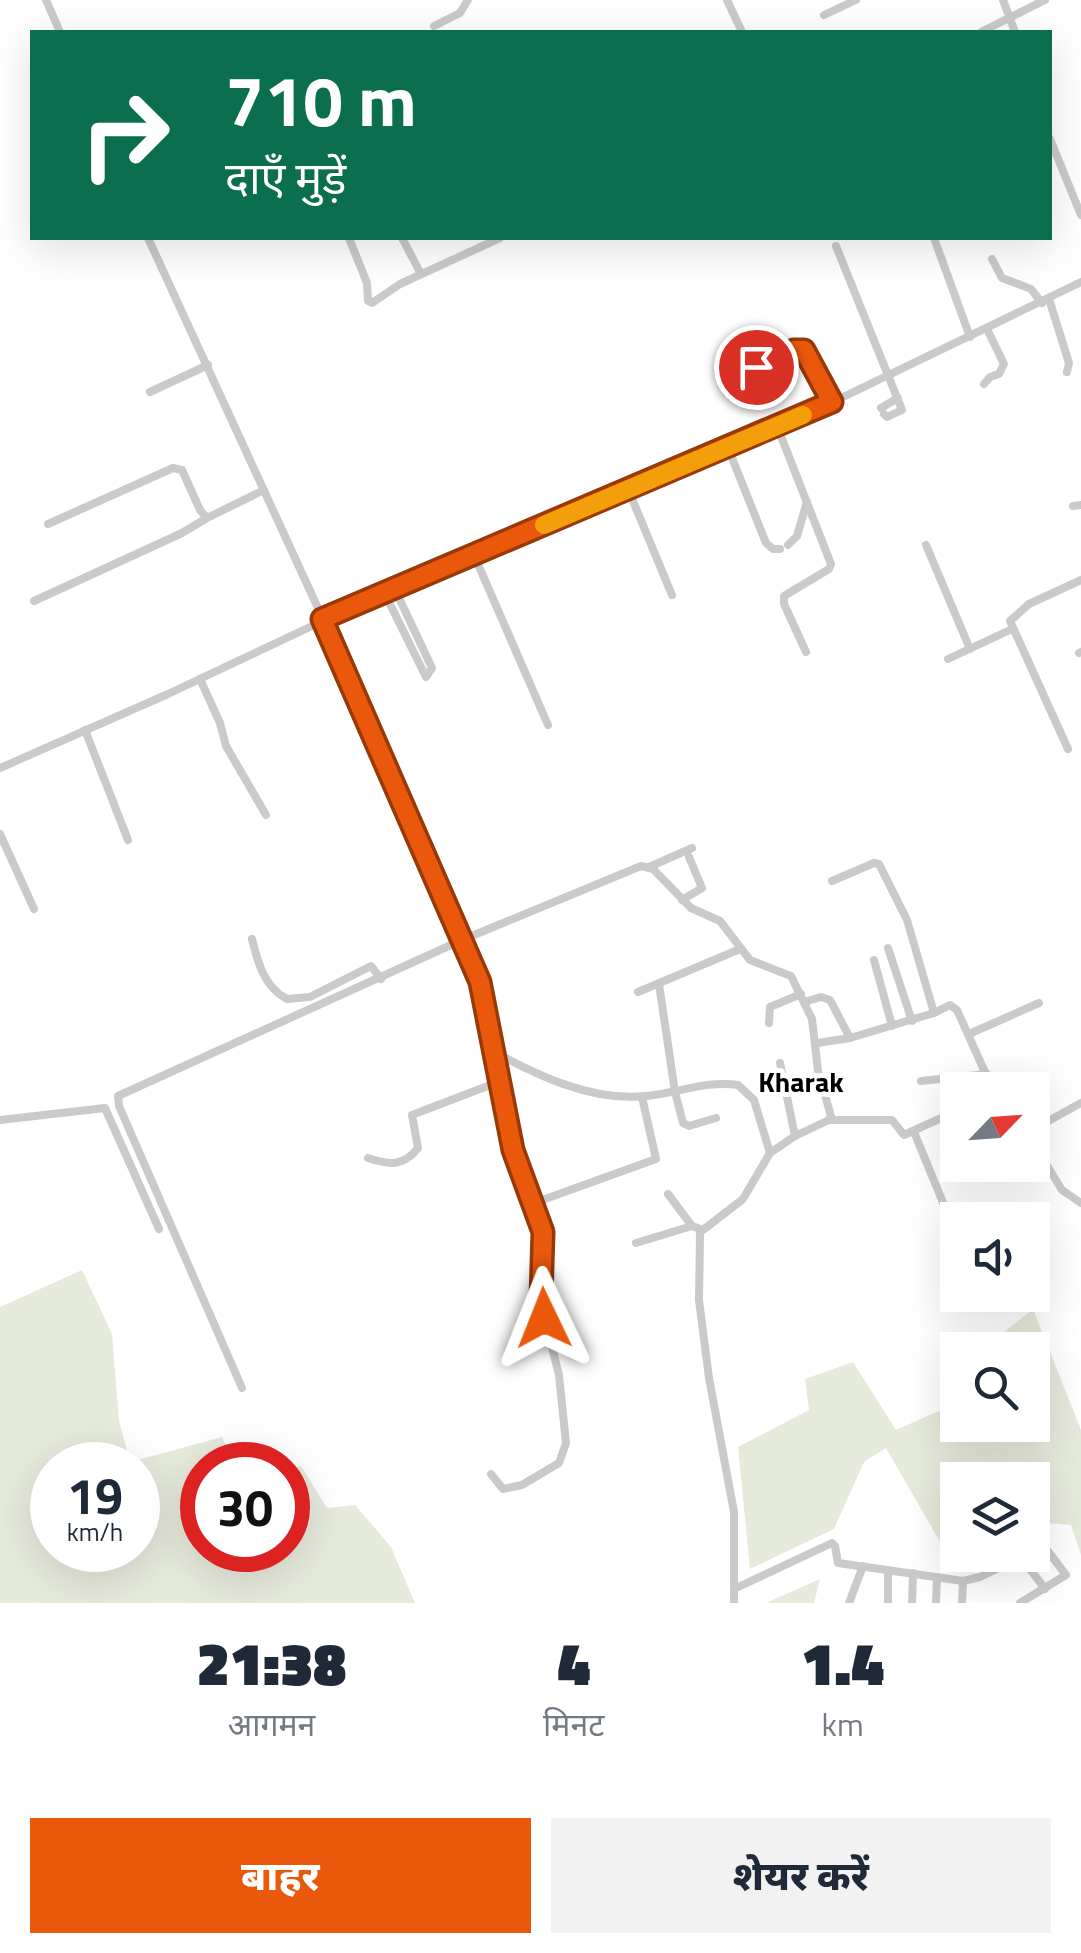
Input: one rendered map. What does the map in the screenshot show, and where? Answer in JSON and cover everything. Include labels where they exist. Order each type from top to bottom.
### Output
[{"type":"street","points":[[46,0],[59,30]]},
{"type":"street","points":[[434,26],[460,13],[468,0]]},
{"type":"street","points":[[727,0],[741,30]]},
{"type":"street","points":[[824,14],[856,0]]},
{"type":"street","points":[[1003,0],[1015,30]]},
{"type":"street","points":[[985,30],[1045,0]]},
{"type":"street","points":[[1052,145],[1081,215]]},
{"type":"street","points":[[149,240],[322,619],[480,982],[513,1150],[545,1242],[541,1298],[559,1375],[566,1451],[554,1468],[522,1485],[503,1488],[491,1474]]},
{"type":"street","points":[[350,240],[367,283],[370,303],[421,274],[496,240]]},
{"type":"street","points":[[403,240],[421,274]]},
{"type":"street","points":[[935,240],[970,337]]},
{"type":"street","points":[[836,246],[898,398],[882,411]]},
{"type":"street","points":[[992,259],[1002,278],[1031,289],[1045,301],[1069,363],[1067,372]]},
{"type":"street","points":[[0,768],[200,679],[322,619],[890,376],[1081,282]]},
{"type":"street","points":[[984,384],[998,375],[1004,364],[986,330]]},
{"type":"street","points":[[756,367],[794,350],[804,350],[832,402]]},
{"type":"street","points":[[150,392],[208,364]]},
{"type":"street","points":[[777,426],[831,564],[829,569],[784,596],[806,652]]},
{"type":"street","points":[[728,448],[766,543],[773,550],[797,536],[808,502]]},
{"type":"street","points":[[48,524],[177,468],[182,470],[200,510],[208,518]]},
{"type":"street","points":[[628,489],[672,595]]},
{"type":"street","points":[[34,601],[182,533],[264,490]]},
{"type":"street","points":[[926,545],[970,649]]},
{"type":"street","points":[[474,556],[548,725]]},
{"type":"street","points":[[1068,748],[1010,619],[1019,610],[1081,580]]},
{"type":"street","points":[[384,592],[426,677],[432,668],[400,600]]},
{"type":"street","points":[[948,659],[1012,629]]},
{"type":"street","points":[[200,679],[226,746],[266,815]]},
{"type":"street","points":[[84,730],[128,840]]},
{"type":"street","points":[[0,834],[34,910]]},
{"type":"street","points":[[242,1388],[117,1098],[121,1093],[462,940],[626,872],[691,853],[702,888],[682,900]]},
{"type":"street","points":[[832,881],[879,864],[907,920],[934,1013]]},
{"type":"street","points":[[649,867],[694,910],[720,921],[752,962],[789,974],[812,1019],[829,1120]]},
{"type":"street","points":[[252,939],[268,982],[286,999],[310,997],[373,966],[380,979]]},
{"type":"street","points":[[888,948],[912,1020]]},
{"type":"street","points":[[638,992],[740,949]]},
{"type":"street","points":[[874,960],[892,1026]]},
{"type":"street","points":[[658,984],[684,1125],[716,1118]]},
{"type":"street","points":[[769,1023],[770,1007],[802,998],[822,998],[830,1000],[850,1038]]},
{"type":"street","points":[[969,1034],[1039,1002]]},
{"type":"street","points":[[817,1044],[892,1026],[950,1005],[955,1006],[986,1072]]},
{"type":"street","points":[[491,1050],[531,1072],[615,1096],[642,1097],[712,1084],[742,1087],[754,1100],[770,1153]]},
{"type":"street","points":[[780,1064],[795,1136]]},
{"type":"street","points":[[921,1081],[940,1079]]},
{"type":"street","points":[[368,1158],[395,1165],[406,1160],[418,1148],[412,1115],[498,1082]]},
{"type":"street","points":[[534,1203],[656,1159],[642,1097]]},
{"type":"street","points":[[1050,1120],[1081,1103]]},
{"type":"street","points":[[0,1120],[104,1108],[159,1228]]},
{"type":"street","points":[[636,1244],[696,1229],[746,1195],[770,1153],[829,1120],[889,1120],[904,1135],[940,1119]]},
{"type":"street","points":[[914,1132],[943,1202]]},
{"type":"street","points":[[1050,1170],[1062,1190],[1081,1203]]},
{"type":"street","points":[[668,1194],[696,1229],[699,1300],[709,1378],[734,1512],[734,1603]]},
{"type":"street","points":[[734,1590],[832,1543],[838,1562],[963,1580],[980,1577],[1017,1559],[1028,1565],[1045,1589]]},
{"type":"street","points":[[1020,1603],[1066,1573],[1050,1552]]},
{"type":"street","points":[[849,1603],[863,1566]]},
{"type":"street","points":[[888,1570],[888,1603]]},
{"type":"street","points":[[912,1603],[913,1574]]},
{"type":"street","points":[[936,1603],[937,1577]]},
{"type":"street","points":[[962,1603],[963,1580]]},
{"type":"shaded area","points":[[82,1270],[112,1334],[119,1421],[125,1442],[30,1442],[30,1572],[160,1572],[160,1454],[180,1448],[180,1572],[310,1572],[310,1481],[327,1508],[355,1505],[391,1547],[415,1603],[0,1603],[0,1307]]},
{"type":"shaded area","points":[[1034,1312],[1042,1332],[1004,1332]]},
{"type":"shaded area","points":[[1050,1352],[1081,1430],[1081,1555],[1071,1525],[1050,1523],[1050,1462],[940,1462],[940,1542],[886,1448],[864,1462],[834,1529],[750,1569],[738,1447],[809,1410],[805,1379],[853,1362],[896,1430],[940,1411],[940,1442],[1050,1442]]},
{"type":"shaded area","points":[[820,1579],[814,1603],[766,1603]]},
{"type":"slow traffic","points":[[544,525],[803,415]]},
{"type":"district","name":"Kharak","points":[[801,1082]]},
{"type":"route","points":[[544,1318],[541,1281],[545,1242],[513,1150],[476,968],[322,619],[832,402],[810,358],[800,348],[756,367]]}]
